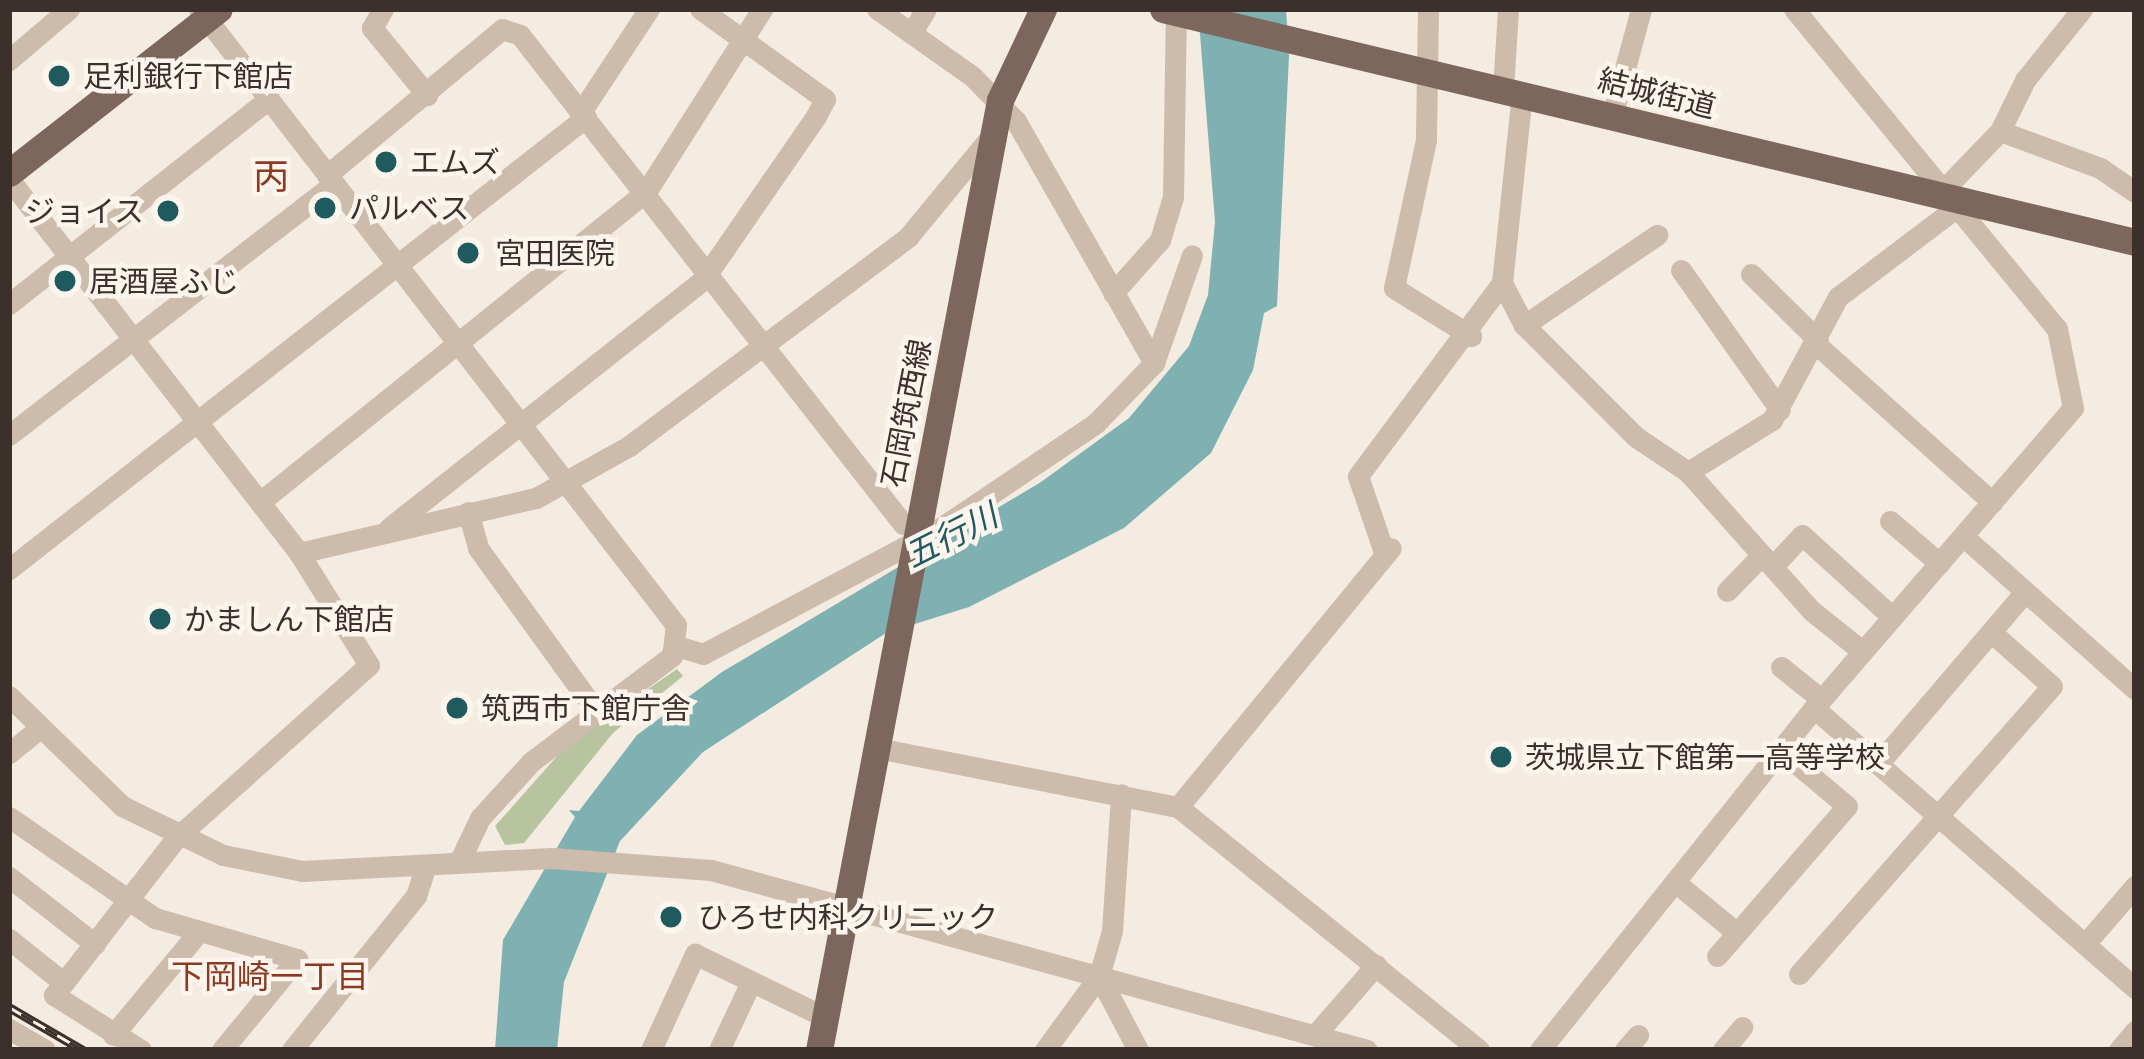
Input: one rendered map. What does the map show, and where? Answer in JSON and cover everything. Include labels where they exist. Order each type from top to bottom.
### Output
[{"type":"main road","name":"石岡筑西線","points":[[819,1050],[1000,100],[1043,9]]},
{"type":"main road","points":[[9,176],[208,12]]},
{"type":"main road","name":"結城街道","points":[[1173,12],[2135,242]]},
{"type":"street","points":[[9,60],[69,9]]},
{"type":"street","points":[[383,9],[372,28],[427,95]]},
{"type":"street","points":[[9,569],[584,115],[649,9]]},
{"type":"street","points":[[384,532],[708,271],[825,99],[700,9]]},
{"type":"street","points":[[260,502],[646,193],[762,9]]},
{"type":"street","points":[[877,9],[1000,100],[1154,363]]},
{"type":"street","points":[[912,32],[926,9]]},
{"type":"street","points":[[1428,9],[1421,70],[1426,140],[1394,289],[1472,336]]},
{"type":"street","points":[[1178,807],[1390,549],[1358,476],[1472,336],[1502,283],[1513,91],[1508,9]]},
{"type":"street","points":[[1612,116],[1641,9]]},
{"type":"street","points":[[1544,1048],[1818,704],[2073,408],[2057,329],[1794,9]]},
{"type":"street","points":[[208,12],[268,100],[676,625],[677,646]]},
{"type":"street","points":[[1112,293],[1160,240],[1173,196],[1173,12]]},
{"type":"street","points":[[1688,472],[1780,410],[1838,297],[1952,197],[2000,131],[2068,14]]},
{"type":"street","points":[[9,435],[331,179],[427,95],[497,19],[520,34],[916,538]]},
{"type":"street","points":[[9,304],[268,100]]},
{"type":"street","points":[[2000,131],[2100,168],[2135,192]]},
{"type":"street","points":[[299,553],[468,512],[566,481],[766,344],[908,237],[993,134]]},
{"type":"street","points":[[9,176],[299,553],[369,665],[176,838],[54,995],[140,1050]]},
{"type":"street","points":[[1524,325],[1658,235]]},
{"type":"street","points":[[677,646],[703,654],[916,538],[1096,423],[1154,363],[1192,255]]},
{"type":"street","points":[[1681,270],[1780,410]]},
{"type":"street","points":[[1751,274],[1817,342],[1992,502]]},
{"type":"street","points":[[1502,283],[1524,325],[1636,437],[1688,472],[1767,561],[1862,651]]},
{"type":"street","points":[[468,512],[478,548],[593,708]]},
{"type":"street","points":[[1890,521],[1939,563]]},
{"type":"street","points":[[1727,591],[1802,535],[1892,616]]},
{"type":"street","points":[[1963,536],[2135,689]]},
{"type":"street","points":[[1878,764],[2025,592]]},
{"type":"street","points":[[1799,974],[2052,686],[1990,632]]},
{"type":"street","points":[[460,860],[498,795],[593,708],[677,646]]},
{"type":"street","points":[[1780,667],[1878,764],[2135,988]]},
{"type":"street","points":[[9,696],[37,730],[122,806],[176,838],[302,871],[425,869],[460,860],[513,858],[640,860],[848,904],[1367,1050]]},
{"type":"street","points":[[9,753],[37,730]]},
{"type":"street","points":[[877,748],[1178,807],[1479,1050]]},
{"type":"street","points":[[1717,956],[1846,806],[1780,750]]},
{"type":"street","points":[[1045,1050],[1099,973],[1120,794]]},
{"type":"street","points":[[9,817],[127,904],[196,935],[297,958],[222,1050]]},
{"type":"street","points":[[292,1050],[416,896],[425,869]]},
{"type":"street","points":[[9,877],[94,944]]},
{"type":"street","points":[[1675,882],[1737,933]]},
{"type":"street","points":[[2084,944],[2135,886]]},
{"type":"street","points":[[113,1034],[196,935]]},
{"type":"street","points":[[9,939],[64,983]]},
{"type":"street","points":[[651,1050],[695,954],[826,1017]]},
{"type":"street","points":[[1315,1035],[1376,965]]},
{"type":"street","points":[[1099,973],[1138,1050]]},
{"type":"street","points":[[719,1050],[752,982]]},
{"type":"street","points":[[1723,1050],[1742,1027]]},
{"type":"street","points":[[9,1029],[45,1050]]},
{"type":"street","points":[[2119,1050],[2135,1031]]},
{"type":"green space","points":[[677,669],[683,676],[613,733],[524,843],[505,845],[495,826],[567,745]]},
{"type":"water","name":"五行川","points":[[1198,9],[1286,9],[1289,56],[1277,306],[1264,313],[1253,370],[1211,453],[1124,528],[969,607],[886,633],[703,752],[620,841],[564,982],[557,1050],[495,1050],[503,940],[575,817],[569,810],[579,811],[637,735],[722,672],[1041,482],[1129,418],[1189,346],[1208,295],[1215,222]]},
{"type":"railway","points":[[9,1007],[83,1050]]},
{"type":"place","name":"足利銀行下館店","points":[[59,76]]},
{"type":"place","name":"エムズ","points":[[386,162]]},
{"type":"place","name":"パルベス","points":[[325,208]]},
{"type":"place","name":"ジョイス","points":[[168,211]]},
{"type":"place","name":"宮田医院","points":[[468,253]]},
{"type":"place","name":"居酒屋ふじ","points":[[65,281]]},
{"type":"place","name":"かましん下館店","points":[[160,619]]},
{"type":"place","name":"筑西市下館庁舎","points":[[457,708]]},
{"type":"place","name":"茨城県立下館第一高等学校","points":[[1501,757]]},
{"type":"place","name":"ひろせ内科クリニック","points":[[671,917]]},
{"type":"district","name":"丙","points":[[271,176]]},
{"type":"district","name":"下岡崎一丁目","points":[[270,977]]}]
